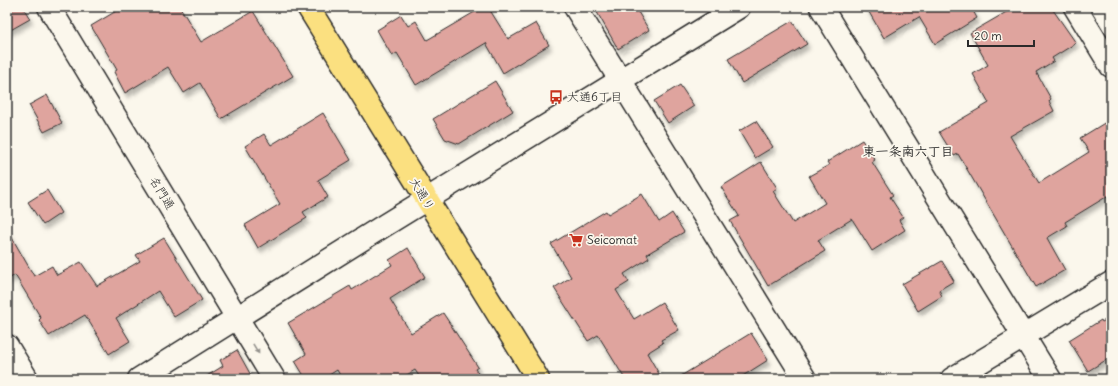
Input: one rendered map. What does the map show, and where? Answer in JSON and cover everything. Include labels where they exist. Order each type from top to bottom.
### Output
[{"type":"highway","name":"大通り","points":[[308,7],[538,379]]},
{"type":"street","name":"名門通","points":[[49,7],[274,379]]},
{"type":"street","points":[[575,7],[805,379]]},
{"type":"street","points":[[139,379],[739,7]]},
{"type":"street","points":[[821,7],[1050,379]]},
{"type":"street","points":[[1075,7],[1111,66]]},
{"type":"street","points":[[952,379],[1111,283]]},
{"type":"street","points":[[7,346],[27,379]]},
{"type":"building","points":[[7,7],[23,7],[30,19],[7,32]]},
{"type":"building","points":[[123,7],[180,7],[201,42],[253,11],[293,76],[221,119],[200,83],[184,93],[168,67],[125,93],[114,72],[117,70],[91,26]]},
{"type":"building","points":[[483,7],[488,7],[508,39],[536,23],[549,45],[503,73],[486,43],[416,85],[397,53],[392,56],[377,30],[401,15],[408,26],[416,21],[427,40]]},
{"type":"building","points":[[594,7],[635,7],[649,30],[618,49]]},
{"type":"building","points":[[866,7],[971,7],[977,18],[935,44],[919,17],[884,38]]},
{"type":"building","points":[[1015,7],[1051,7],[1076,43],[1052,58],[1054,61],[1036,72],[1051,99],[1049,101],[1054,111],[1010,136],[1039,183],[1089,152],[1080,138],[1111,119],[1111,194],[1065,222],[1067,226],[1047,238],[1065,270],[1036,287],[958,154],[954,156],[939,132],[989,103],[973,74],[988,65],[970,33]]},
{"type":"building","points":[[792,21],[807,44],[742,83],[728,59]]},
{"type":"building","points":[[495,81],[513,111],[459,144],[445,139],[433,119]]},
{"type":"building","points":[[680,85],[694,106],[668,123],[654,101]]},
{"type":"building","points":[[47,95],[62,123],[44,132],[29,105]]},
{"type":"building","points":[[323,113],[351,160],[318,180],[328,197],[303,212],[307,218],[258,248],[245,225],[280,204],[245,146],[264,134],[271,145]]},
{"type":"building","points":[[756,121],[773,147],[755,158],[739,131]]},
{"type":"building","points":[[862,140],[875,160],[872,162],[893,195],[890,197],[903,217],[899,220],[905,230],[872,251],[852,219],[818,240],[825,251],[768,286],[730,221],[739,216],[721,187],[761,162],[777,188],[773,191],[793,223],[825,203],[809,176],[829,165],[827,162]]},
{"type":"building","points":[[47,190],[61,213],[43,225],[28,202]]},
{"type":"building","points":[[642,194],[659,222],[672,213],[684,232],[647,254],[649,258],[624,274],[629,282],[616,290],[634,319],[662,302],[679,330],[661,340],[663,343],[647,353],[662,379],[625,379],[598,335],[588,341],[554,288],[571,277],[551,244],[606,211],[608,214]]},
{"type":"building","points":[[7,229],[34,276],[52,266],[57,275],[81,262],[97,286],[140,261],[136,255],[164,238],[202,300],[174,317],[158,291],[116,318],[130,341],[109,354],[85,315],[49,336],[39,320],[41,318],[15,275],[7,280]]},
{"type":"building","points":[[408,248],[425,277],[390,299],[411,333],[443,313],[478,367],[475,369],[482,379],[421,379],[415,370],[400,379],[342,379],[337,370],[323,379],[306,379],[295,361],[306,354],[288,323],[350,286],[352,290],[392,265],[389,260]]},
{"type":"building","points":[[942,261],[954,281],[939,290],[942,296],[918,311],[902,284]]},
{"type":"building","points":[[1111,317],[1111,357],[1088,371],[1069,340],[1101,320],[1102,322]]},
{"type":"building","points":[[751,333],[768,360],[738,379],[676,379]]},
{"type":"building","points":[[237,350],[253,379],[202,379],[223,366],[220,360]]},
{"type":"place","name":"大通6丁目","points":[[556,97]]},
{"type":"place","name":"Seicomat","points":[[576,240]]},
{"type":"district","name":"東一条南六丁目","points":[[908,151]]}]
